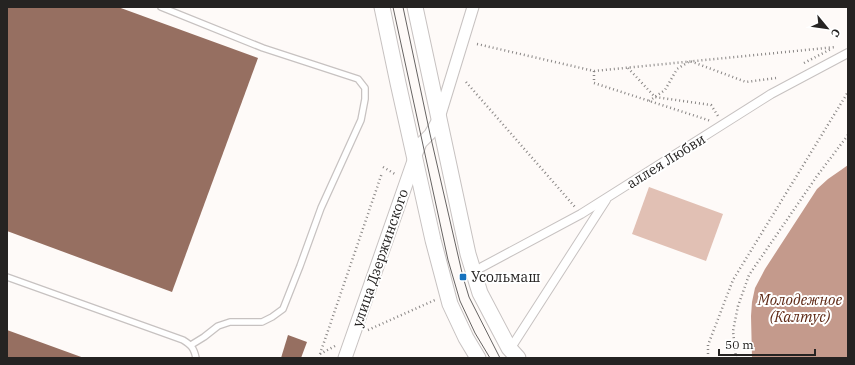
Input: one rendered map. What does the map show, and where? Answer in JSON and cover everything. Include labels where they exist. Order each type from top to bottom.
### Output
[{"type":"main road","points":[[382,7],[433,240],[450,304],[466,338],[478,358]]},
{"type":"main road","points":[[416,7],[468,254],[480,293],[509,348],[518,358]]},
{"type":"street","points":[[415,158],[422,143],[430,134],[439,118],[473,7]]},
{"type":"street","name":"аллея Любви","points":[[482,267],[581,214],[771,94],[848,52]]},
{"type":"street","name":"улица Дзержинского","points":[[345,358],[415,158]]},
{"type":"street","points":[[514,343],[608,198]]},
{"type":"lane","points":[[161,7],[263,48],[358,79],[365,88],[365,99],[361,120],[320,208],[283,309],[262,322],[230,322],[218,326],[204,338],[191,345]]},
{"type":"lane","points":[[7,277],[183,340],[191,345],[195,352],[196,358]]},
{"type":"path","points":[[477,44],[594,71],[840,47]]},
{"type":"path","points":[[801,65],[833,47]]},
{"type":"path","points":[[649,101],[665,90],[677,69],[690,61]]},
{"type":"path","points":[[690,61],[746,82],[775,79],[782,75]]},
{"type":"path","points":[[627,67],[656,97],[711,105],[723,125]]},
{"type":"path","points":[[594,71],[594,83],[723,125]]},
{"type":"path","points":[[466,82],[581,214]]},
{"type":"path","points":[[708,358],[708,345],[732,280],[848,92]]},
{"type":"path","points":[[736,358],[733,331],[738,306],[748,275],[816,176],[848,135]]},
{"type":"path","points":[[383,167],[395,174]]},
{"type":"path","points":[[320,354],[382,173]]},
{"type":"path","points":[[364,332],[441,297]]},
{"type":"shaded area","points":[[649,187],[723,214],[706,261],[632,234]]},
{"type":"water","name":"Молодежное (Калтус)","points":[[848,165],[848,358],[752,358],[751,316],[755,288],[765,269],[817,189]]},
{"type":"building","points":[[7,7],[118,7],[258,58],[172,292],[7,231]]},
{"type":"building","points":[[7,330],[84,358],[7,358]]},
{"type":"building","points":[[288,335],[307,342],[301,358],[281,358]]},
{"type":"tram line","points":[[393,7],[448,260],[460,301],[475,333],[490,358]]},
{"type":"tram line","points":[[403,7],[463,277],[469,297],[500,358]]},
{"type":"place","name":"Усольмаш","points":[[463,277]]}]
